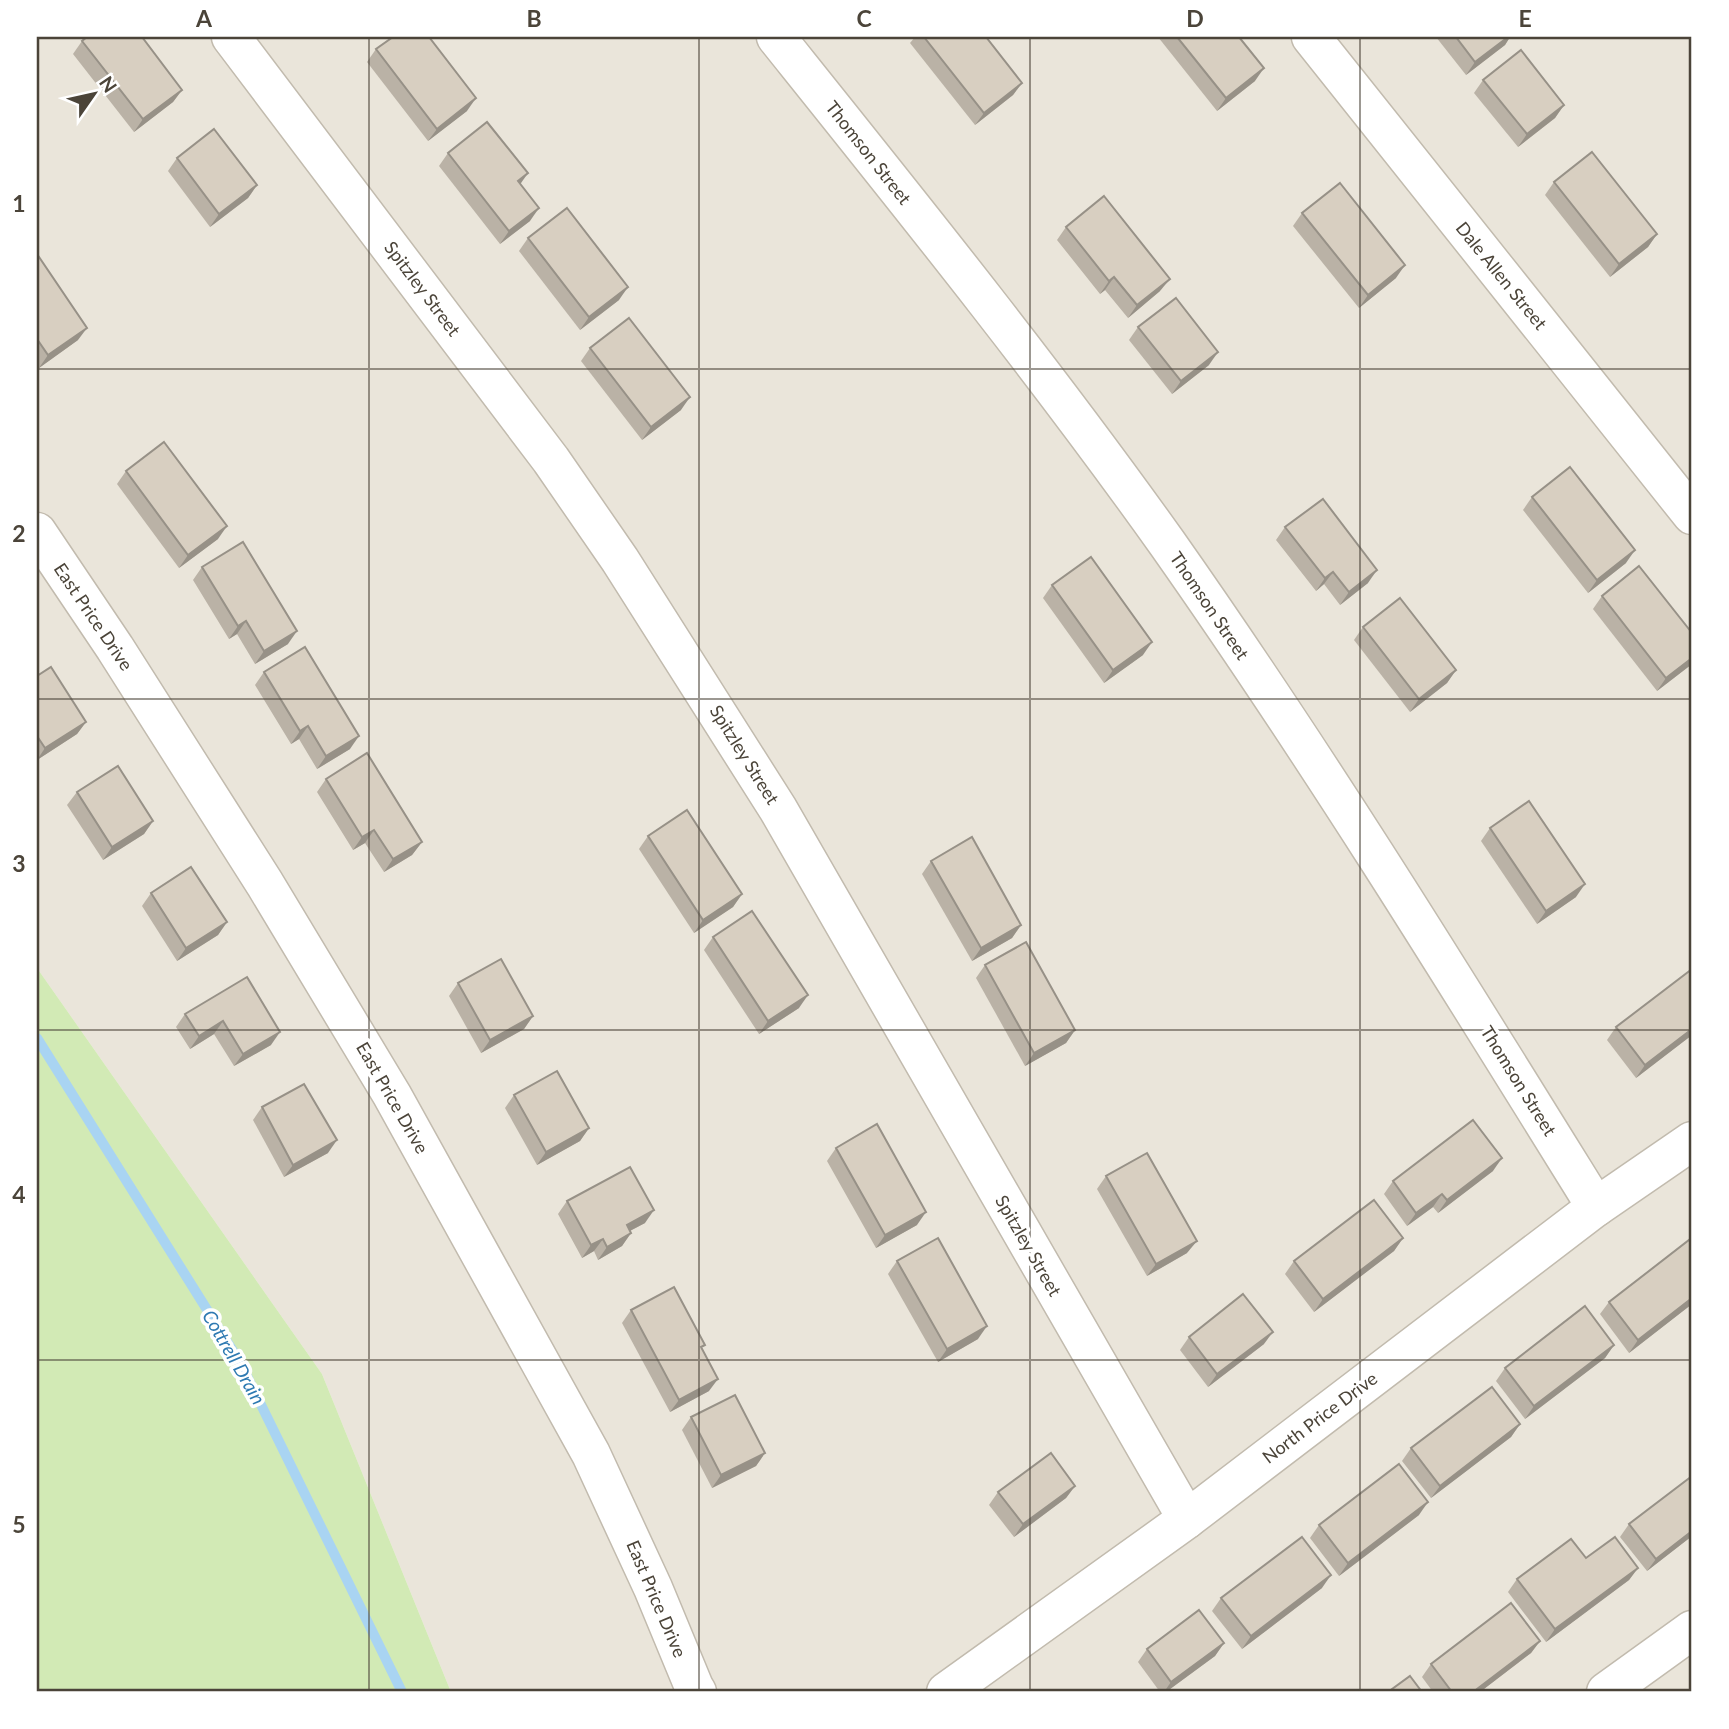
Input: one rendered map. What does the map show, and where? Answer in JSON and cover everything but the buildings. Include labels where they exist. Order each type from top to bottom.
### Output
[{"type":"street","name":"Spitzley Street","points":[[231,37],[551,460],[634,583],[778,809],[1187,1519]]},
{"type":"street","name":"Thomson Street","points":[[776,37],[1024,349],[1167,543],[1406,901],[1596,1207]]},
{"type":"street","name":"Dale Allen Street","points":[[1311,37],[1692,515]]},
{"type":"street","name":"East Price Drive","points":[[37,532],[115,648],[265,884],[392,1095],[591,1454],[653,1588],[697,1692]]},
{"type":"street","name":"North Price Drive","points":[[946,1692],[1187,1519],[1596,1207],[1692,1141]]},
{"type":"street","points":[[1606,1692],[1692,1630]]},
{"type":"shaded area","points":[[37,37],[1692,37],[1692,1692],[451,1692],[322,1374],[37,968]]},
{"type":"green space","points":[[37,968],[322,1374],[451,1692],[37,1692]]},
{"type":"waterway","name":"Cottrell Drain","points":[[37,1038],[241,1364],[402,1692]]}]
